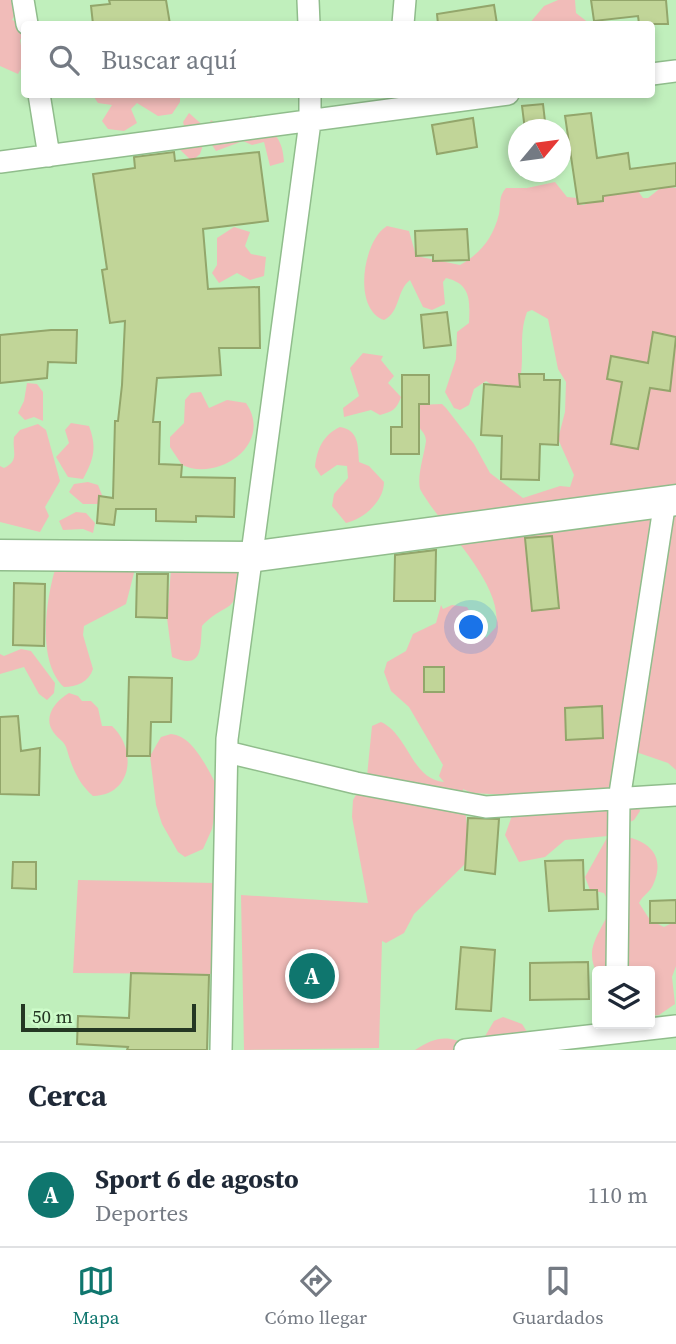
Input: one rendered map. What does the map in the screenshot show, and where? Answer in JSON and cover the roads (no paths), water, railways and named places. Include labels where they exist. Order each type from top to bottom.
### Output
[{"type":"street","points":[[23,0],[26,21]]},
{"type":"street","points":[[308,0],[309,21]]},
{"type":"street","points":[[403,21],[405,0]]},
{"type":"street","points":[[655,74],[676,71]]},
{"type":"street","points":[[40,98],[49,156]]},
{"type":"street","points":[[221,1050],[227,752],[250,557],[310,122],[310,98]]},
{"type":"street","points":[[0,162],[310,122],[400,102],[454,98]]},
{"type":"street","points":[[0,555],[250,557],[671,500],[619,800],[617,966]]},
{"type":"street","points":[[227,752],[356,783],[486,807],[676,795]]},
{"type":"street","points":[[465,1050],[617,1035],[676,1026]]},
{"type":"place","name":"Sport 6 de agosto","points":[[312,976]]}]
